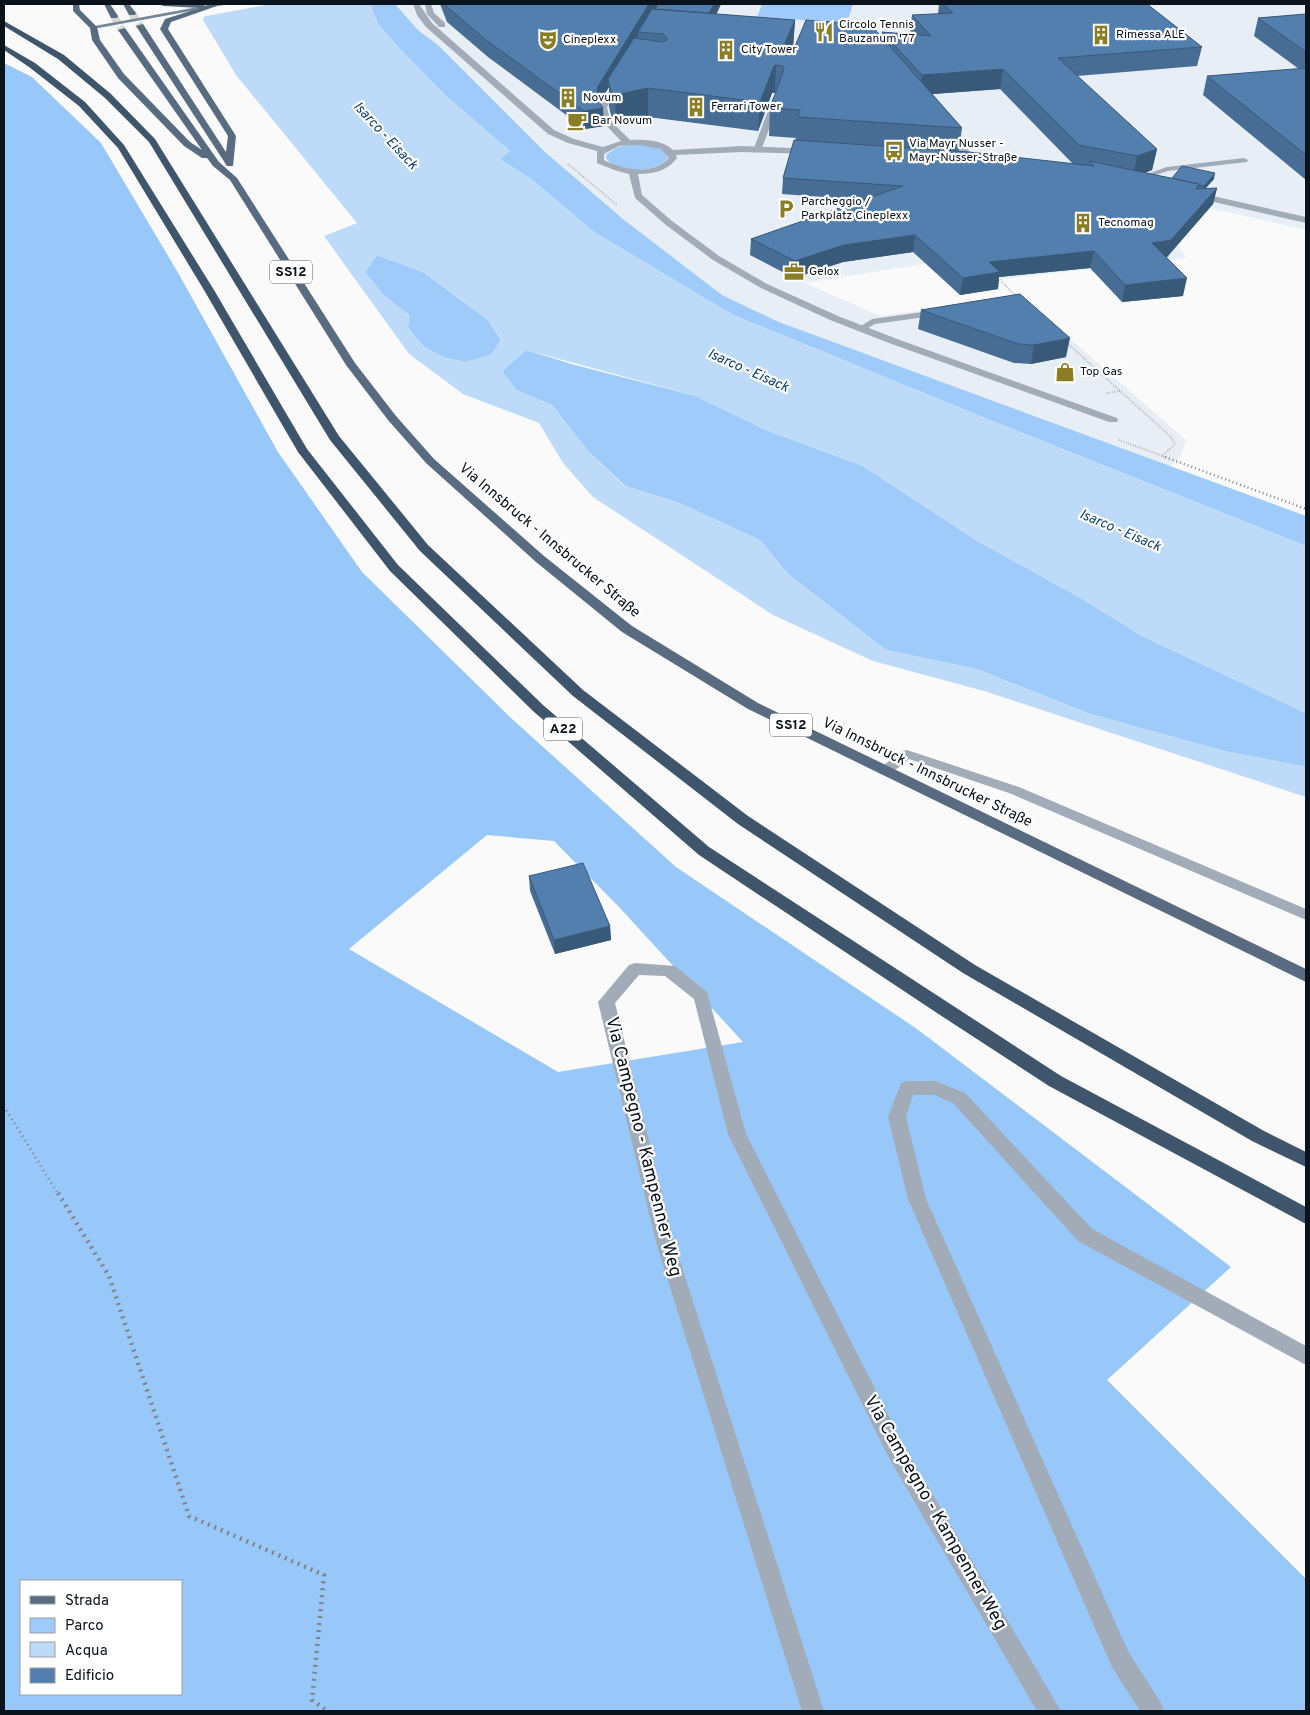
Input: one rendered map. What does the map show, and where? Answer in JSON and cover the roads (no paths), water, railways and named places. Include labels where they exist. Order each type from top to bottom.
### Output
[{"type":"highway","name":"A22","points":[[4,23],[61,57],[108,96],[152,141],[334,438],[424,548],[578,693],[743,820],[968,969],[1258,1136],[1306,1160]]},
{"type":"highway","name":"A22","points":[[4,47],[32,65],[82,104],[121,147],[204,282],[302,450],[394,568],[538,708],[704,851],[946,1012],[1055,1081],[1306,1216]]},
{"type":"main road","points":[[76,4],[77,11],[93,27],[96,40],[121,76],[187,144],[216,164]]},
{"type":"main road","points":[[107,4],[114,16]]},
{"type":"main road","points":[[126,4],[132,13]]},
{"type":"main road","points":[[163,4],[213,6]]},
{"type":"main road","points":[[93,27],[225,4]]},
{"type":"main road","points":[[213,6],[168,21],[164,28],[232,136],[230,161]]},
{"type":"main road","name":"Via Innsbruck - Innsbrucker Straße","points":[[140,26],[230,161],[232,178]]},
{"type":"main road","name":"Via Innsbruck - Innsbrucker Straße","points":[[122,30],[216,164],[232,178],[351,365],[392,418],[430,461],[540,559],[627,629],[753,706],[1306,976]]},
{"type":"street","points":[[416,4],[420,15],[429,25],[551,132],[571,141],[603,150],[627,142],[655,144],[668,149],[672,153],[673,158],[665,166],[633,172],[610,167],[600,161],[599,156],[603,150]]},
{"type":"street","points":[[428,4],[437,20],[477,57],[486,76]]},
{"type":"street","points":[[626,69],[603,107],[606,120],[627,142]]},
{"type":"street","points":[[672,153],[717,148],[758,148],[823,152]]},
{"type":"street","points":[[970,163],[984,164]]},
{"type":"street","points":[[633,172],[638,196],[701,248],[764,286],[861,329],[1113,420]]},
{"type":"street","points":[[1121,179],[1150,185]]},
{"type":"street","points":[[1189,194],[1306,220]]},
{"type":"street","name":"Via Campegno - Kampenner Weg","points":[[813,1711],[665,1242],[608,1011],[606,1002],[635,968],[669,970],[701,996],[737,1134],[897,1452],[1050,1711]]},
{"type":"street","points":[[1153,1711],[1120,1659],[917,1199],[897,1118],[907,1088],[935,1088],[959,1098],[1085,1235],[1306,1356]]},
{"type":"lane","points":[[758,148],[777,96]]},
{"type":"lane","points":[[940,124],[970,163]]},
{"type":"lane","points":[[1131,181],[1167,169],[1244,160]]},
{"type":"lane","points":[[861,329],[872,322],[951,311]]},
{"type":"lane","points":[[884,771],[906,754],[1014,790],[1306,914]]},
{"type":"water","name":"Isarco - Eisack","points":[[196,4],[370,4],[378,24],[397,46],[446,96],[510,151],[500,159],[531,179],[594,232],[733,315],[1306,546],[1306,713],[1144,637],[1079,597],[976,540],[863,466],[766,430],[696,396],[526,350],[502,371],[516,390],[552,405],[588,451],[624,486],[679,503],[760,540],[788,574],[886,650],[976,669],[1090,714],[1224,751],[1306,767],[1306,797],[984,691],[873,661],[773,615],[593,497],[563,463],[539,423],[463,394],[409,354],[324,236],[357,223],[236,75],[203,20],[205,12]],"holes":[[[377,255],[423,272],[488,320],[501,340],[491,355],[466,362],[445,358],[424,347],[408,328],[409,315],[383,295],[365,272]]]},
{"type":"tunnel","points":[[132,13],[140,26]]},
{"type":"tunnel","points":[[114,16],[122,30]]},
{"type":"place","name":"Circolo Tennis Bauzanum '77","points":[[824,32]]},
{"type":"place","name":"Rimessa ALE","points":[[1101,35]]},
{"type":"place","name":"Cineplexx","points":[[548,40]]},
{"type":"place","name":"City Tower","points":[[726,50]]},
{"type":"place","name":"Novum","points":[[568,98]]},
{"type":"place","name":"Ferrari Tower","points":[[696,107]]},
{"type":"place","name":"Bar Novum","points":[[577,121]]},
{"type":"place","name":"Via Mayr Nusser - Mayr-Nusser-Straße","points":[[894,151]]},
{"type":"place","name":"Parcheggio / Parkplatz Cineplexx","points":[[786,209]]},
{"type":"place","name":"Tecnomag","points":[[1083,223]]},
{"type":"place","name":"Gelox","points":[[794,272]]},
{"type":"place","name":"Top Gas","points":[[1065,372]]}]
